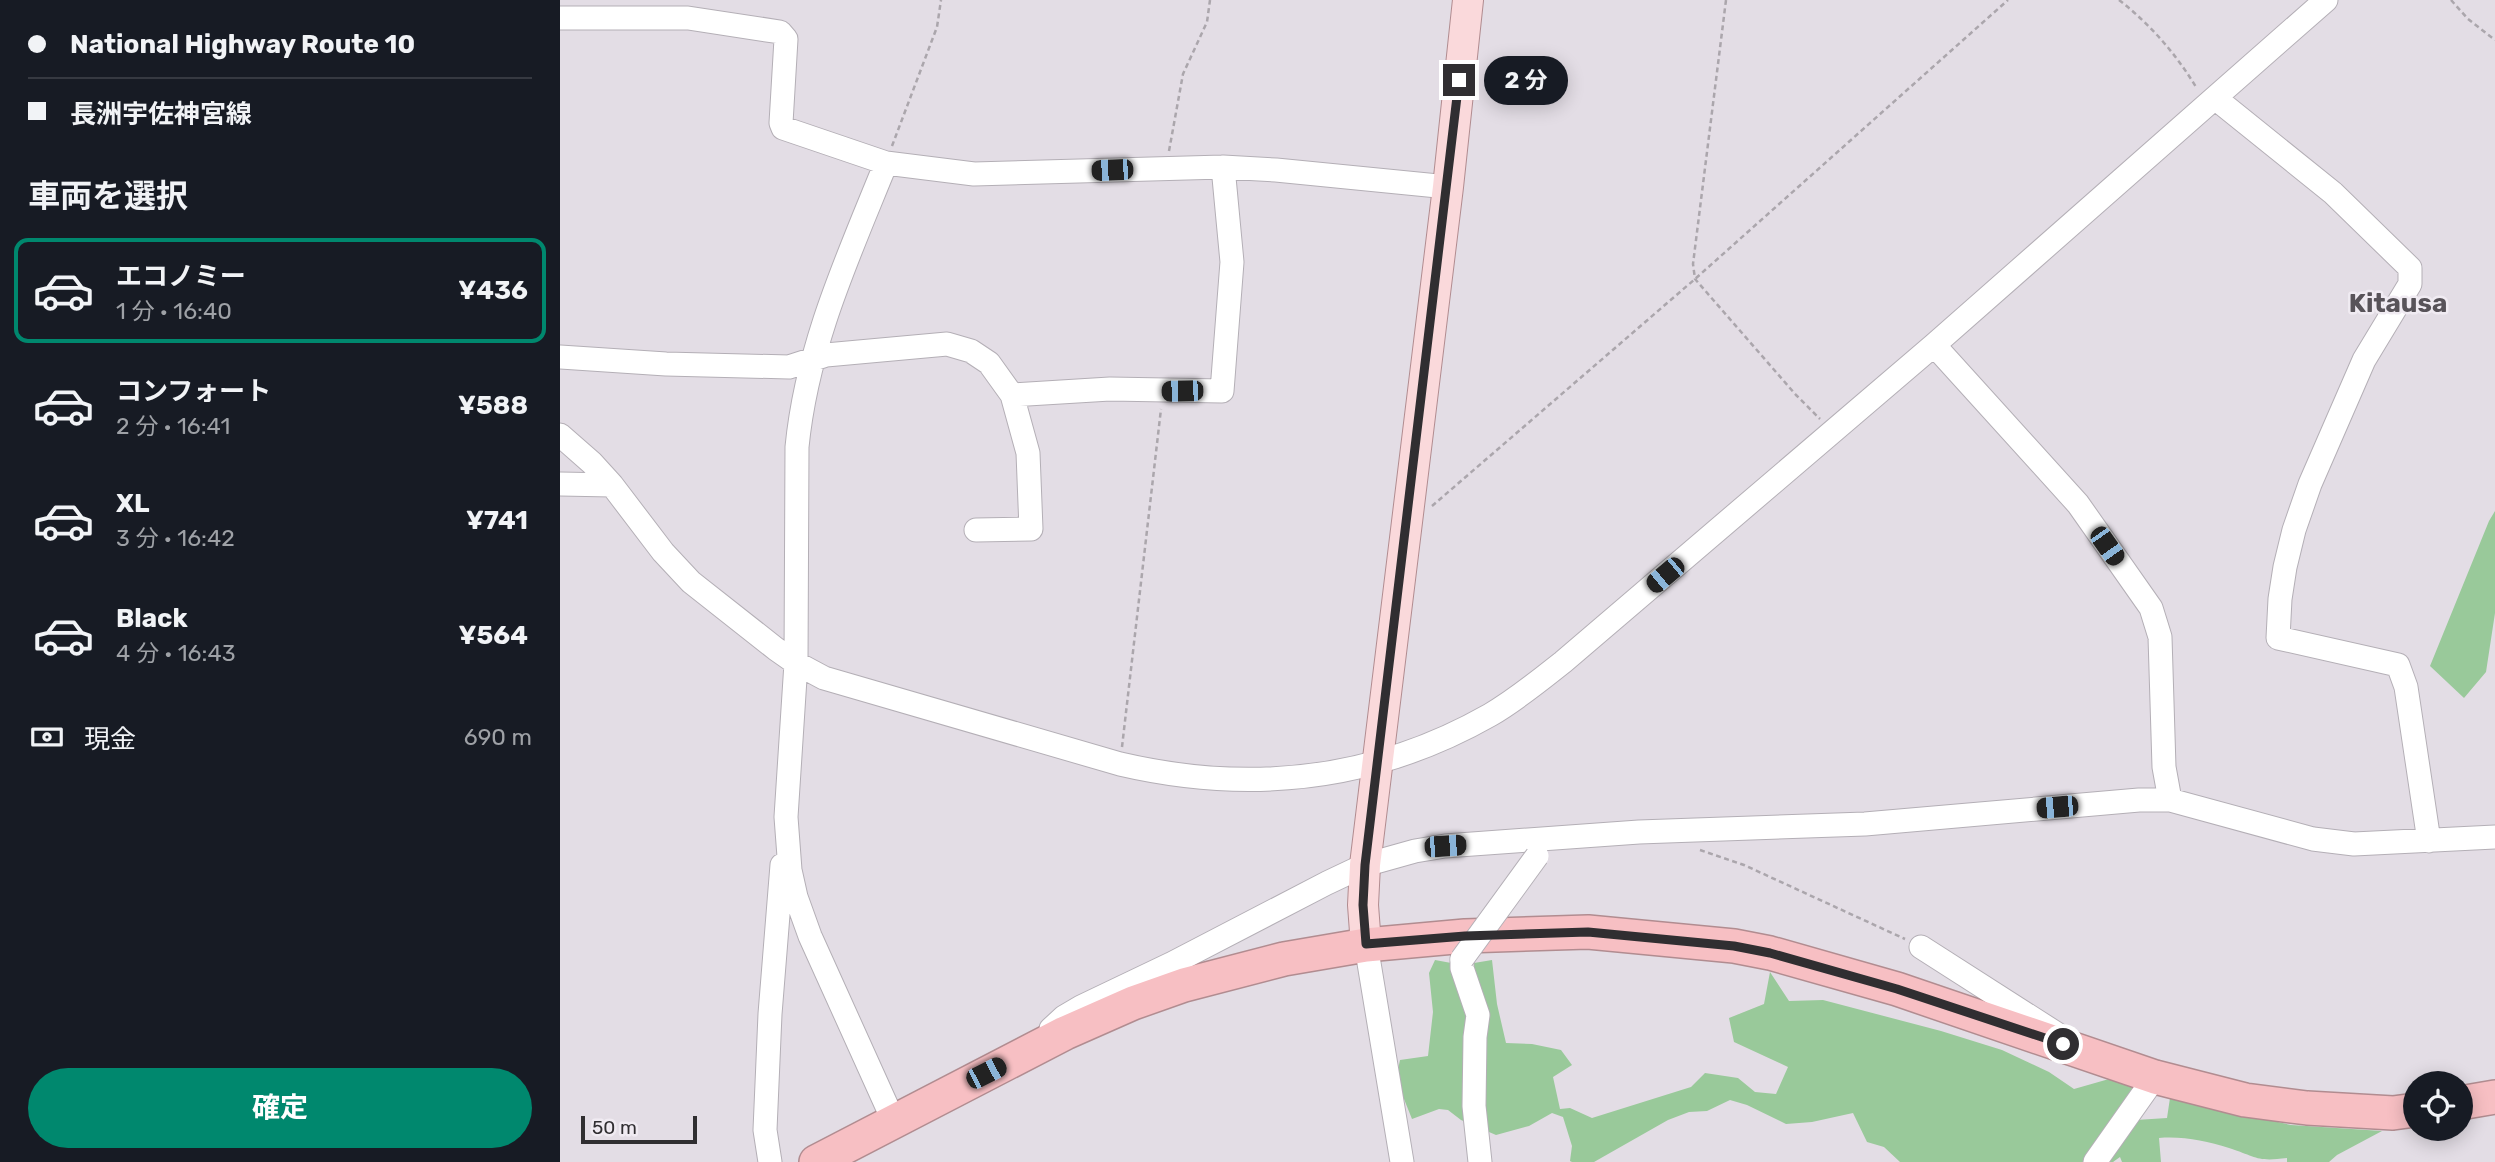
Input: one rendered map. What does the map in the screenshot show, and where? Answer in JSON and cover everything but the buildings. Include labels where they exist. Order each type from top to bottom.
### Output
[{"type":"highway","points":[[816,1162],[1033,1049],[1112,1012],[1173,989],[1284,959],[1366,944],[1465,936],[1588,932],[1734,946],[1770,953],[1897,989],[2155,1076],[2245,1100],[2344,1110],[2403,1112]]},
{"type":"highway","points":[[2473,1101],[2495,1097]]},
{"type":"main road","points":[[1366,944],[1363,905],[1365,865],[1448,187],[1468,0]]},
{"type":"street","points":[[560,435],[612,485],[663,552],[691,582],[796,663],[824,678],[1120,764],[1170,775],[1228,780],[1338,773],[1379,763],[1448,736],[1490,715],[1525,692],[1934,345],[2326,0]]},
{"type":"street","points":[[560,18],[688,9],[780,32],[786,38],[781,123],[783,128],[886,163],[974,174],[1223,167],[1448,187]]},
{"type":"street","points":[[2211,102],[2333,193],[2410,268],[2410,284],[2364,360],[2310,484],[2285,567],[2278,638],[2398,665],[2406,687],[2429,841]]},
{"type":"street","points":[[771,1162],[765,1130],[769,1027],[796,663],[797,447],[803,397],[824,316],[886,163]]},
{"type":"street","points":[[1012,395],[1110,389],[1222,391],[1232,262],[1223,167]]},
{"type":"street","points":[[560,357],[666,364],[789,367],[826,355],[947,344],[971,351],[989,363],[1012,395],[1028,453],[1031,529],[976,530]]},
{"type":"street","points":[[1934,345],[2078,504],[2151,608],[2160,637],[2164,767],[2169,800]]},
{"type":"street","points":[[560,484],[612,485]]},
{"type":"street","points":[[1033,1049],[1064,1017],[1231,931],[1365,865],[1405,853],[1445,846],[1544,847],[1676,830],[1865,824],[2139,800],[2169,800],[2313,839],[2354,844],[2495,837]]},
{"type":"street","points":[[786,817],[790,870],[802,916],[894,1122]]},
{"type":"street","points":[[1480,1162],[1474,1106],[1478,1015],[1462,968],[1462,959],[1544,847]]},
{"type":"street","points":[[1366,944],[1402,1162]]},
{"type":"street","points":[[1921,947],[2086,1052]]},
{"type":"street","points":[[2095,1162],[2155,1076]]},
{"type":"path","points":[[886,163],[937,27],[941,0]]},
{"type":"path","points":[[1167,168],[1180,85],[1207,22],[1210,0]]},
{"type":"path","points":[[1726,0],[1693,264],[1695,279],[1797,396],[1832,431]]},
{"type":"path","points":[[1407,528],[1695,279],[2008,0]]},
{"type":"path","points":[[2119,0],[2149,26],[2211,102]]},
{"type":"path","points":[[2451,0],[2468,19],[2495,40]]},
{"type":"path","points":[[1120,764],[1163,391]]},
{"type":"path","points":[[1692,847],[1744,865],[1921,947]]},
{"type":"green space","points":[[2495,511],[2495,613],[2486,672],[2464,698],[2430,666]]},
{"type":"green space","points":[[1435,960],[1462,965],[1492,960],[1497,1004],[1506,1043],[1532,1044],[1561,1050],[1572,1065],[1553,1077],[1560,1109],[1570,1108],[1592,1118],[1691,1087],[1705,1073],[1738,1078],[1755,1092],[1776,1094],[1788,1067],[1734,1042],[1729,1018],[1764,1004],[1770,972],[1789,1001],[1823,1000],[1941,1031],[2002,1050],[2049,1072],[2074,1089],[2109,1079],[2144,1092],[2136,1120],[2167,1118],[2170,1098],[2291,1125],[2382,1131],[2329,1162],[2287,1162],[2287,1158],[2262,1159],[2203,1141],[2159,1138],[2161,1162],[2122,1162],[2120,1157],[2113,1162],[1900,1162],[1884,1147],[1867,1142],[1853,1113],[1812,1122],[1786,1124],[1747,1105],[1730,1100],[1707,1111],[1689,1112],[1668,1120],[1594,1162],[1572,1162],[1572,1146],[1563,1117],[1552,1113],[1529,1126],[1496,1135],[1461,1120],[1448,1110],[1439,1109],[1412,1119],[1396,1079],[1400,1060],[1428,1056],[1433,1012],[1429,973]]},
{"type":"district","name":"Kitausa","points":[[2398,303]]},
{"type":"route","points":[[1459,80],[1363,881],[1366,944],[1465,936],[1588,932],[1734,946],[1770,953],[1897,989],[2063,1044]]}]
